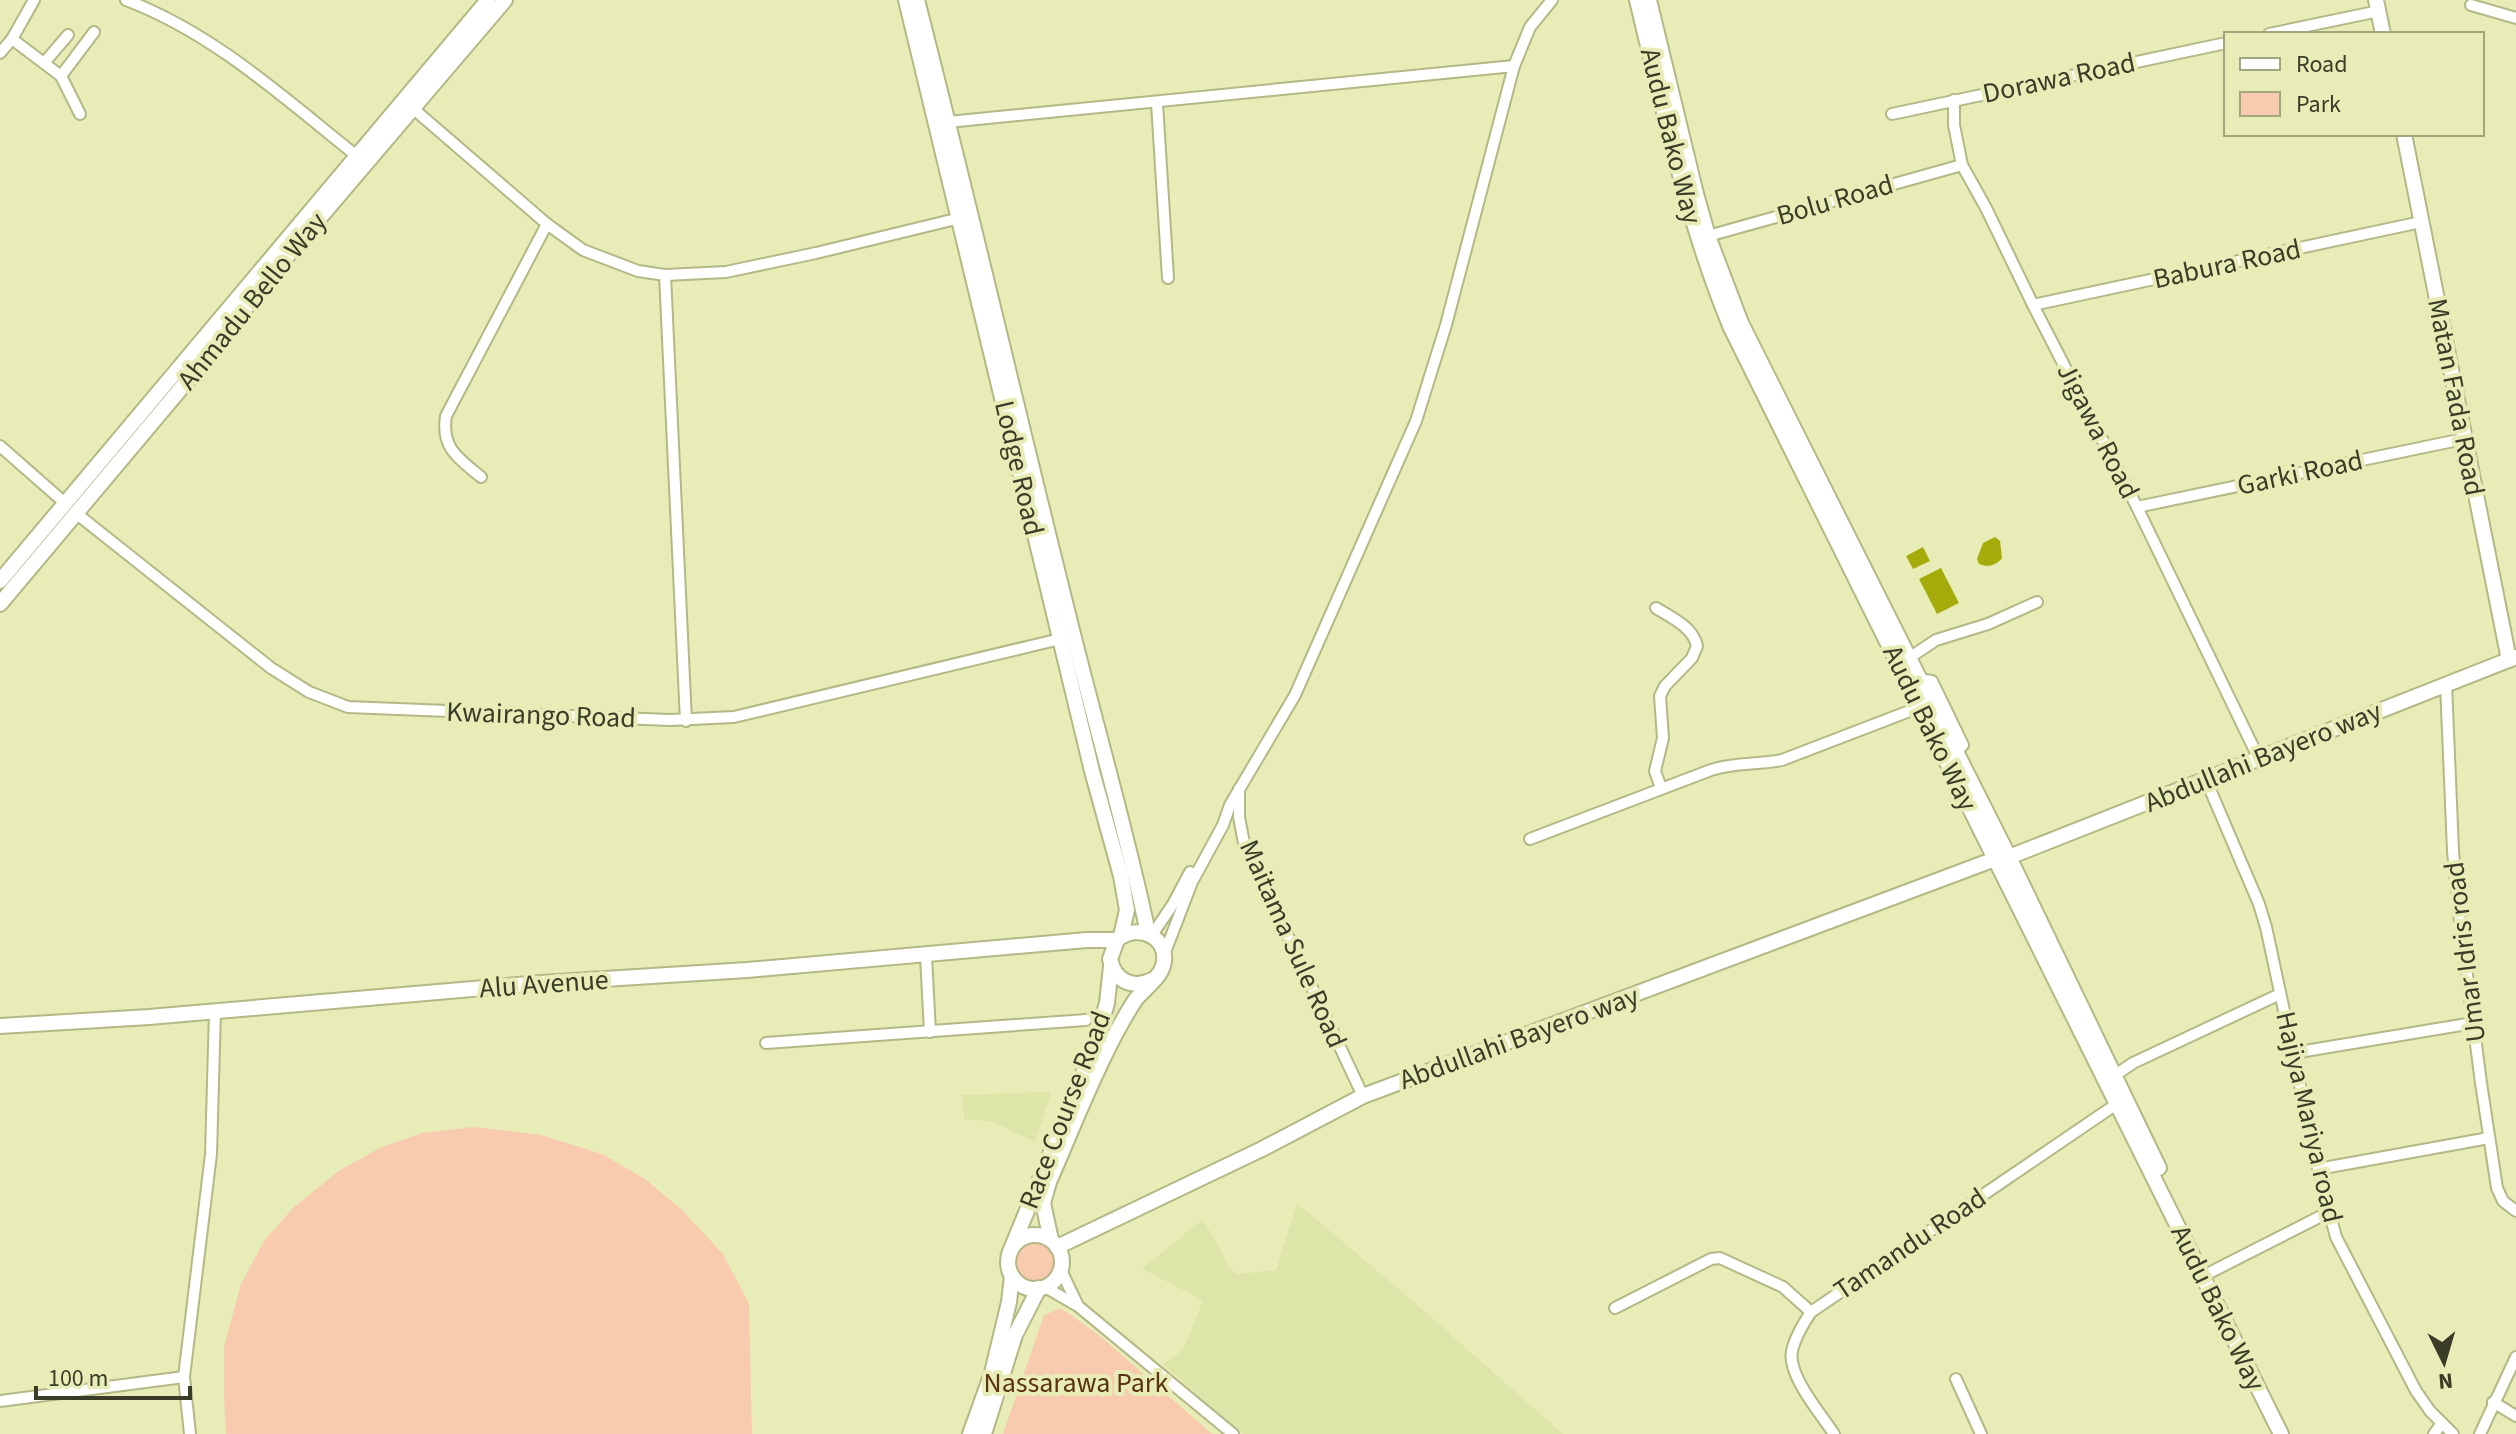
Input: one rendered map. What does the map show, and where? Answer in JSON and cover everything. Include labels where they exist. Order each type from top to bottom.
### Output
[{"type":"street","points":[[0,53],[12,39],[34,0]]},
{"type":"street","points":[[126,0],[154,11],[212,44],[276,89],[361,159]]},
{"type":"street","name":"Ahmadu Bello Way","points":[[408,105],[488,0]]},
{"type":"street","name":"Ahmadu Bello Way","points":[[0,604],[72,509],[361,159],[505,0]]},
{"type":"street","name":"Lodge Road","points":[[906,0],[1060,639],[1121,876],[1127,910],[1115,949]]},
{"type":"street","name":"Lodge Road","points":[[917,0],[1150,934]]},
{"type":"street","points":[[1164,955],[1192,882],[1223,825],[1230,805],[1295,695],[1416,421],[1446,325],[1514,66],[1530,27],[1552,0]]},
{"type":"street","name":"Audu Bako Way","points":[[1637,0],[1685,198],[1720,302],[1920,707],[2114,1076],[2121,1101],[2211,1272],[2291,1434]]},
{"type":"street","name":"Audu Bako Way","points":[[1649,0],[1708,236],[1741,323],[1956,752],[2002,858],[2281,1434]]},
{"type":"street","points":[[2471,5],[2516,18]]},
{"type":"street","points":[[2277,32],[2378,6],[2383,32]]},
{"type":"street","points":[[61,76],[94,32]]},
{"type":"street","points":[[44,63],[68,35]]},
{"type":"street","points":[[12,39],[61,76],[80,114]]},
{"type":"street","name":"Dorawa Road","points":[[1892,114],[2224,43]]},
{"type":"street","points":[[948,122],[1514,66]]},
{"type":"street","name":"Jigawa Road","points":[[1954,100],[1954,125],[1962,165],[2137,507],[2259,759]]},
{"type":"street","points":[[1157,103],[1168,278]]},
{"type":"street","points":[[408,105],[547,224],[583,250],[638,271],[665,275],[726,272],[960,218]]},
{"type":"street","name":"Matan Fada Road","points":[[2404,136],[2463,439],[2512,658]]},
{"type":"street","name":"Bolu Road","points":[[1708,236],[1962,165]]},
{"type":"street","name":"Babura Road","points":[[2033,305],[2421,222]]},
{"type":"street","points":[[481,477],[448,447],[444,430],[446,416],[547,224]]},
{"type":"street","points":[[665,275],[686,721]]},
{"type":"street","name":"Garki Road","points":[[2137,507],[2463,439]]},
{"type":"street","name":"Kwairango Road","points":[[0,446],[72,509],[271,668],[309,692],[348,707],[686,721],[734,717],[1060,639]]},
{"type":"street","name":"Ahmadu Bello Way","points":[[0,581],[72,509]]},
{"type":"street","points":[[1909,658],[1936,640],[1988,624],[2037,602]]},
{"type":"street","points":[[1656,608],[1678,621],[1693,635],[1697,646],[1692,658],[1665,686],[1660,696],[1663,738],[1655,771],[1661,788]]},
{"type":"street","name":"Abdullahi Bayero way","points":[[1054,1244],[1262,1149],[1363,1096],[2002,858],[2512,658]]},
{"type":"street","name":"Umar Idris road","points":[[2446,684],[2453,851],[2473,1023],[2497,1188],[2503,1201],[2516,1211]]},
{"type":"street","points":[[1530,839],[1727,765],[1765,764],[1782,760],[1920,707]]},
{"type":"street","name":"Hajiya Mariya road","points":[[2206,780],[2259,904],[2336,1237],[2416,1391],[2453,1434]]},
{"type":"street","name":"Maitama Sule Road","points":[[1239,788],[1239,817],[1244,843],[1363,1096]]},
{"type":"street","points":[[1150,934],[1173,904],[1217,822],[1230,805]]},
{"type":"street","points":[[1134,931],[1150,934],[1160,944],[1164,964],[1154,979],[1145,984],[1124,982],[1116,975],[1115,949],[1134,931]]},
{"type":"street","name":"Alu Avenue","points":[[0,1026],[926,956],[1087,940],[1115,949]]},
{"type":"street","name":"Race Course Road","points":[[1010,1252],[1095,1045],[1107,1003],[1115,949]]},
{"type":"street","points":[[926,956],[930,1032]]},
{"type":"street","name":"Race Course Road","points":[[1054,1244],[1043,1203],[1049,1182],[1115,1033],[1137,998],[1154,979]]},
{"type":"street","points":[[2114,1076],[2133,1063],[2280,994]]},
{"type":"street","points":[[190,1434],[184,1377],[211,1154],[215,1011]]},
{"type":"street","points":[[766,1043],[1086,1020]]},
{"type":"street","points":[[2293,1053],[2473,1023]]},
{"type":"street","name":"Tamandu Road","points":[[1834,1434],[1797,1380],[1791,1355],[1799,1331],[1811,1312],[2121,1101]]},
{"type":"street","points":[[2318,1169],[2489,1138]]},
{"type":"street","points":[[2211,1272],[2329,1212]]},
{"type":"street","points":[[970,1434],[992,1373],[1009,1302],[1012,1276],[1010,1252],[1023,1238],[1032,1235],[1054,1244],[1062,1261],[1061,1270],[1078,1306]]},
{"type":"street","points":[[1615,1308],[1711,1259],[1720,1258],[1783,1287],[1811,1312]]},
{"type":"street","points":[[984,1434],[1015,1335],[1042,1288],[1061,1270]]},
{"type":"street","points":[[1012,1276],[1026,1287],[1042,1288],[1078,1306],[1233,1434]]},
{"type":"street","points":[[2480,1434],[2516,1357]]},
{"type":"street","points":[[0,1401],[184,1377]]},
{"type":"street","points":[[1956,1379],[1981,1434]]},
{"type":"street","points":[[2493,1402],[2516,1416]]},
{"type":"street","points":[[2434,1434],[2442,1423]]},
{"type":"shaded area","points":[[1995,537],[2000,541],[2002,558],[1992,565],[1979,564],[1977,559],[1983,543]]},
{"type":"shaded area","points":[[1923,547],[1930,561],[1913,569],[1906,556]]},
{"type":"shaded area","points":[[1941,568],[1959,603],[1937,614],[1919,579]]},
{"type":"shaded area","points":[[1051,1093],[1035,1142],[991,1121],[964,1120],[962,1095]]},
{"type":"shaded area","points":[[1297,1203],[1563,1434],[1243,1434],[1163,1364],[1183,1350],[1203,1300],[1142,1269],[1203,1219],[1230,1268],[1238,1274],[1276,1270]]},
{"type":"green space","points":[[473,1127],[541,1135],[602,1154],[645,1179],[682,1210],[723,1254],[749,1304],[752,1434],[226,1434],[224,1347],[241,1284],[264,1241],[293,1208],[340,1170],[382,1147],[422,1133]]},
{"type":"green space","points":[[1035,1241],[1049,1247],[1055,1261],[1049,1275],[1035,1281],[1021,1275],[1015,1261],[1021,1247]]},
{"type":"green space","name":"Nassarawa Park","points":[[1061,1308],[1100,1336],[1212,1434],[1003,1434],[1044,1315]]}]
